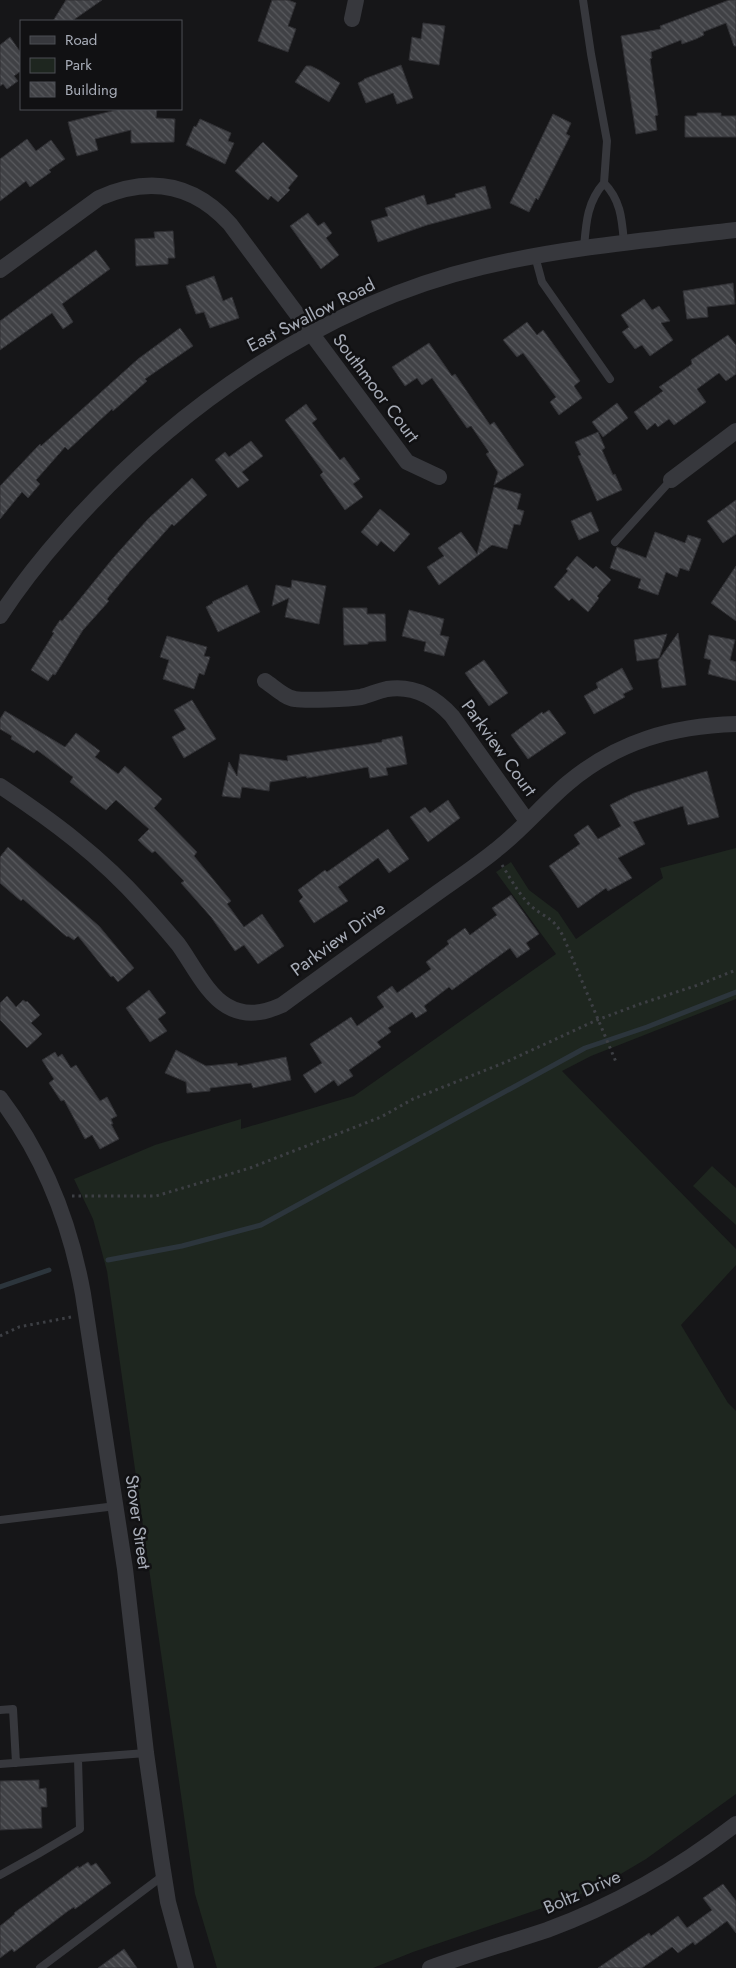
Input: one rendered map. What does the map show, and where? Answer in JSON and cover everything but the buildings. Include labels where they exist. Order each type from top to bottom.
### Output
[{"type":"street","points":[[352,19],[356,0]]},
{"type":"street","name":"Southmoor Court","points":[[0,270],[100,198],[129,187],[150,185],[171,187],[191,194],[218,211],[230,224],[407,462],[439,477]]},
{"type":"street","name":"East Swallow Road","points":[[0,616],[44,556],[84,510],[171,427],[242,374],[310,334],[366,307],[424,284],[481,267],[535,256],[624,243],[736,230]]},
{"type":"street","points":[[671,480],[736,431]]},
{"type":"street","name":"Parkview Court","points":[[265,681],[293,699],[359,697],[388,689],[405,689],[431,697],[452,716],[527,821]]},
{"type":"street","name":"Parkview Drive","points":[[0,786],[65,830],[105,865],[141,902],[178,945],[216,997],[227,1006],[240,1012],[254,1014],[282,1005],[494,852],[569,782],[598,762],[620,749],[649,737],[674,730],[704,725],[736,724]]},
{"type":"street","name":"Stover Street","points":[[0,1098],[6,1119],[35,1151],[57,1197],[76,1257],[125,1569],[146,1753],[168,1902],[186,1968]]},
{"type":"street","name":"Boltz Drive","points":[[439,1967],[547,1930],[602,1907],[674,1868],[736,1824]]},
{"type":"lane","points":[[583,0],[590,54],[607,140],[604,183],[594,195],[586,225],[584,249]]},
{"type":"lane","points":[[604,183],[614,193],[622,221],[624,243]]},
{"type":"lane","points":[[535,256],[542,282],[610,379]]},
{"type":"lane","points":[[616,542],[671,480]]},
{"type":"lane","points":[[0,1520],[116,1506]]},
{"type":"lane","points":[[0,1710],[13,1709],[16,1763]]},
{"type":"lane","points":[[0,1764],[146,1753]]},
{"type":"lane","points":[[0,1874],[80,1829],[78,1758]]},
{"type":"lane","points":[[40,1968],[164,1875]]},
{"type":"path","points":[[494,852],[518,890],[532,906],[556,923],[616,1062]]},
{"type":"path","points":[[57,1197],[156,1196],[250,1168],[381,1117],[413,1099],[506,1062],[597,1020],[736,970]]},
{"type":"path","points":[[0,1336],[20,1327],[86,1313]]},
{"type":"green space","points":[[736,848],[736,999],[591,1056],[562,1071],[736,1249],[736,1265],[681,1325],[728,1403],[736,1411],[736,1794],[646,1859],[609,1881],[572,1898],[413,1952],[373,1968],[217,1968],[195,1894],[107,1271],[93,1219],[74,1179],[155,1145],[241,1119],[241,1129],[354,1096],[556,954],[496,872],[511,862],[529,890],[558,912],[576,939],[663,878],[660,868]]},
{"type":"green space","points":[[712,1166],[736,1188],[736,1225],[693,1186]]},
{"type":"waterway","points":[[108,1260],[182,1246],[261,1225],[585,1048],[647,1027],[736,992]]},
{"type":"waterway","points":[[0,1287],[49,1270]]}]
